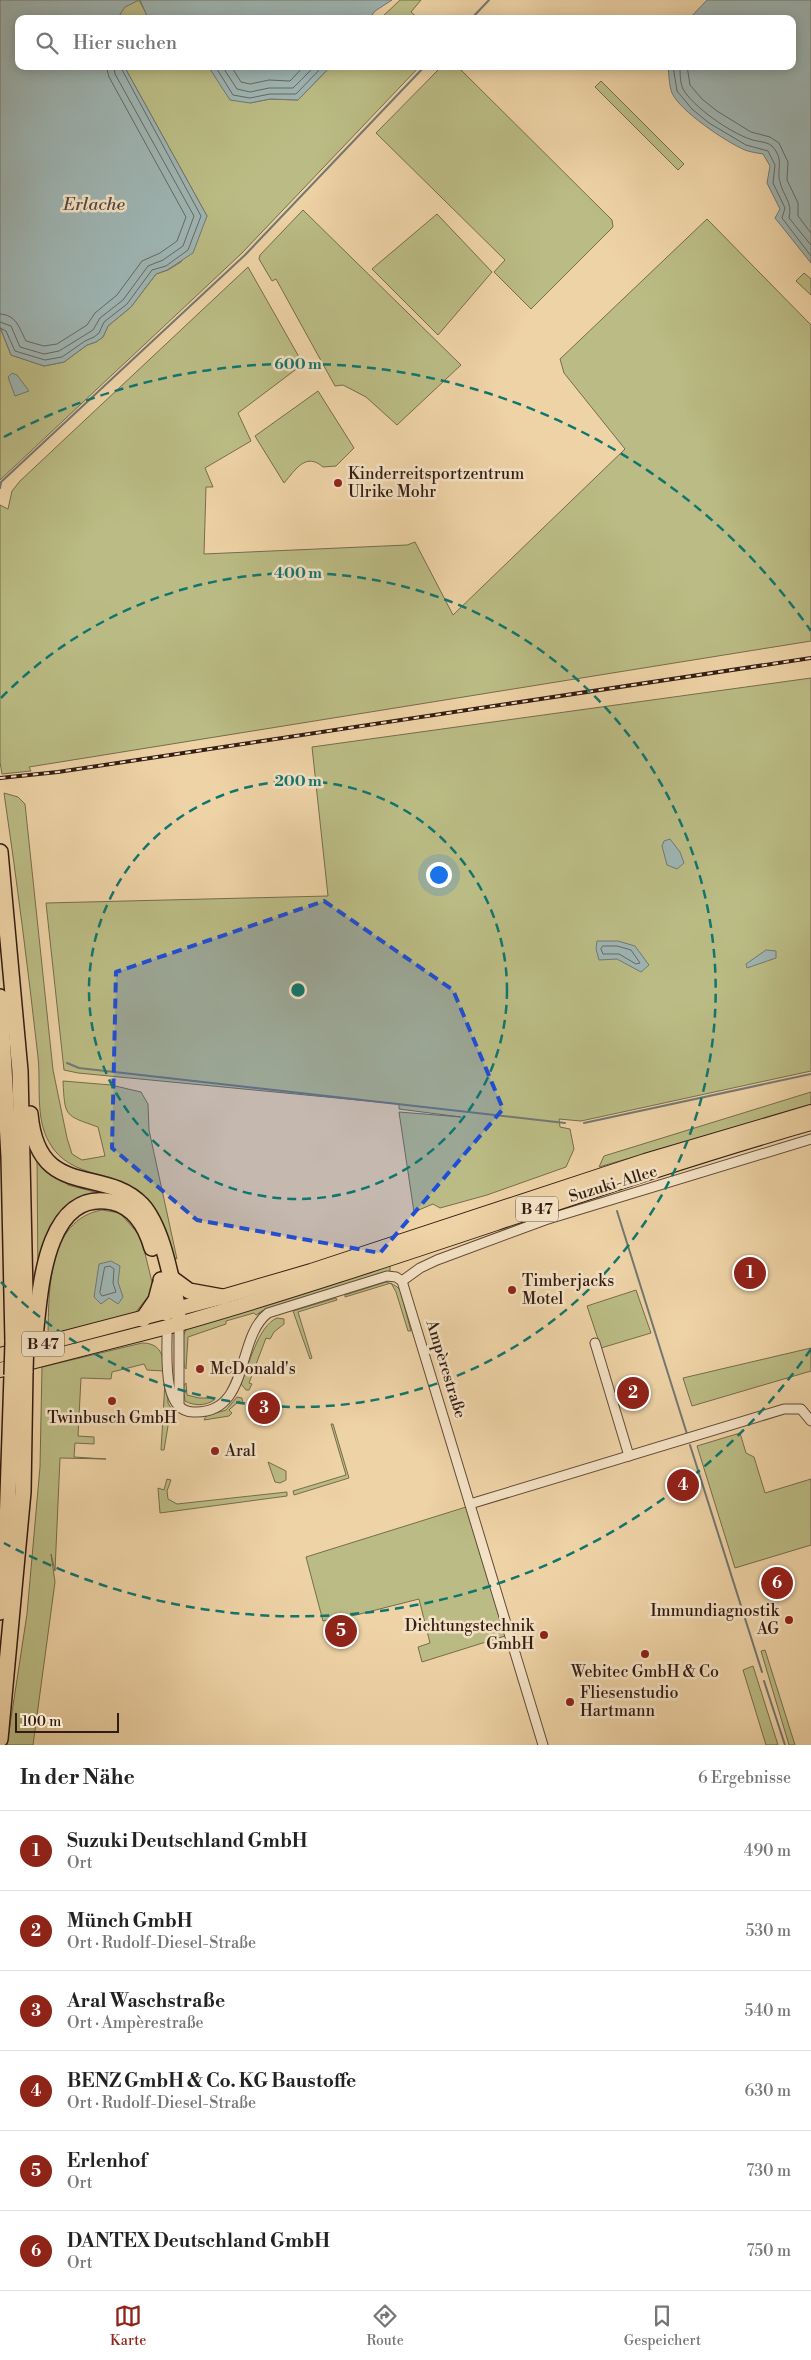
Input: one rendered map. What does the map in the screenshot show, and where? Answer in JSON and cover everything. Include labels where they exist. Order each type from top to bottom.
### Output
[{"type":"highway","points":[[0,852],[20,1070],[25,1340],[18,1371]]},
{"type":"highway","points":[[0,997],[9,1148],[25,1340]]},
{"type":"highway","points":[[20,1070],[28,1093],[31,1126],[45,1158],[66,1175],[122,1191],[141,1204],[155,1227],[172,1318]]},
{"type":"highway","points":[[0,1612],[11,1425],[18,1371],[54,1235],[62,1222],[82,1205],[94,1202],[107,1201],[130,1210],[147,1234],[165,1278],[189,1291],[222,1298]]},
{"type":"highway","points":[[143,1319],[156,1300],[165,1278]]},
{"type":"highway","points":[[0,1739],[23,1492],[25,1403],[32,1388],[18,1371]]},
{"type":"highway","points":[[0,1461],[4,1441],[11,1425]]},
{"type":"main road","name":"B 47","points":[[18,1371],[172,1318],[222,1298],[311,1271],[645,1161],[811,1112]]},
{"type":"main road","name":"B 47","points":[[0,1355],[143,1319],[172,1318],[263,1299],[656,1169],[811,1123]]},
{"type":"street","name":"Suzuki-Allee","points":[[402,1281],[420,1268],[437,1260],[545,1220],[811,1140]]},
{"type":"street","points":[[172,1318],[179,1406],[187,1411],[196,1412],[213,1409],[226,1401],[230,1396],[257,1328],[263,1317],[268,1313],[387,1276],[396,1277],[402,1281]]},
{"type":"street","name":"Ampèrestraße","points":[[402,1281],[543,1745]]},
{"type":"street","points":[[595,1344],[629,1456]]},
{"type":"street","points":[[470,1504],[784,1409],[801,1409],[811,1421]]},
{"type":"highlighted area","points":[[324,901],[453,990],[503,1109],[380,1253],[197,1220],[112,1148],[116,972]]},
{"type":"green space","points":[[139,0],[147,15],[119,15],[125,6]]},
{"type":"green space","points":[[400,0],[421,0],[411,12],[414,15],[384,15]]},
{"type":"green space","points":[[126,70],[213,70],[250,103],[270,99],[298,100],[327,70],[416,70],[242,253],[0,480],[0,327],[11,355],[44,366],[64,362],[87,345],[103,337],[108,326],[131,307],[156,274],[168,270],[181,262],[207,216]]},
{"type":"green space","points":[[438,70],[461,70],[612,220],[613,227],[531,309],[494,272],[505,260],[376,133]]},
{"type":"green space","points":[[601,81],[684,164],[678,170],[595,87]]},
{"type":"green space","points":[[303,210],[461,365],[397,425],[366,397],[343,385],[335,386],[276,279],[272,281],[259,259],[260,255]]},
{"type":"green space","points":[[437,214],[492,272],[438,335],[372,269]]},
{"type":"green space","points":[[707,219],[811,325],[811,641],[29,767],[31,771],[2,774],[0,762],[0,505],[8,509],[12,491],[20,481],[248,267],[303,364],[238,413],[251,441],[205,468],[213,487],[206,487],[204,554],[407,545],[415,542],[453,615],[625,449],[564,373],[560,359]]},
{"type":"green space","points":[[804,273],[811,279],[811,295],[796,281]]},
{"type":"green space","points":[[318,391],[354,448],[336,466],[323,467],[311,461],[302,464],[284,483],[255,436]]},
{"type":"green space","points":[[811,678],[811,1071],[581,1121],[559,1119],[560,1127],[570,1129],[574,1149],[566,1167],[487,1195],[440,1208],[433,1204],[414,1212],[399,1112],[461,1117],[399,1109],[399,1104],[78,1073],[64,1070],[46,903],[328,896],[312,747]]},
{"type":"green space","points":[[4,793],[18,797],[25,804],[53,1070],[72,1154],[82,1160],[105,1156],[98,1127],[78,1120],[68,1113],[63,1081],[111,1085],[141,1092],[148,1104],[149,1130],[177,1259],[170,1257],[157,1218],[145,1198],[122,1182],[82,1169],[70,1163],[58,1155],[45,1133],[40,1112],[38,1057]]},
{"type":"green space","points":[[811,1092],[811,1105],[599,1167],[604,1156]]},
{"type":"green space","points":[[37,1157],[68,1185],[118,1198],[77,1201],[38,1281]]},
{"type":"green space","points":[[102,1210],[120,1213],[141,1237],[152,1282],[151,1293],[135,1313],[48,1335],[51,1279],[61,1242],[70,1228],[84,1216]]},
{"type":"green space","points":[[390,1264],[390,1271],[262,1311],[256,1315],[254,1313],[226,1321],[226,1324],[188,1337],[186,1369],[184,1366],[182,1339],[187,1327]]},
{"type":"green space","points":[[386,1282],[390,1283],[345,1297],[345,1295]]},
{"type":"green space","points":[[391,1284],[400,1290],[411,1331],[408,1331],[396,1292]]},
{"type":"green space","points":[[636,1290],[651,1333],[601,1348],[587,1306]]},
{"type":"green space","points":[[336,1298],[337,1300],[298,1312],[312,1358],[310,1359],[293,1311]]},
{"type":"green space","points":[[277,1318],[284,1319],[284,1324],[274,1332],[270,1339],[266,1338],[249,1383],[252,1384],[249,1390],[246,1390],[241,1384],[259,1337],[270,1322]]},
{"type":"green space","points":[[142,1343],[153,1345],[160,1351],[164,1371],[147,1370],[144,1364],[112,1372],[111,1379],[81,1378],[78,1436],[94,1437],[94,1444],[75,1443],[74,1457],[106,1459],[60,1458],[55,1571],[51,1554],[55,1582],[33,1745],[7,1745],[27,1614],[40,1467],[42,1367]]},
{"type":"green space","points":[[811,1348],[811,1371],[692,1406],[683,1378]]},
{"type":"green space","points":[[166,1365],[168,1403],[171,1408],[164,1450],[161,1450]]},
{"type":"green space","points":[[186,1383],[187,1395],[214,1400],[200,1405],[185,1401],[183,1386]]},
{"type":"green space","points":[[237,1397],[242,1398],[243,1404],[239,1401],[229,1410],[232,1413],[229,1416],[204,1420],[206,1416],[226,1410]]},
{"type":"green space","points":[[331,1424],[333,1424],[349,1478],[294,1495],[293,1491],[346,1475]]},
{"type":"green space","points":[[740,1433],[746,1453],[754,1457],[765,1493],[811,1479],[811,1545],[735,1568],[697,1446]]},
{"type":"green space","points":[[268,1462],[286,1471],[286,1480],[280,1483],[275,1482]]},
{"type":"green space","points":[[167,1479],[171,1480],[167,1491],[168,1499],[177,1504],[287,1492],[287,1496],[160,1513],[158,1488],[164,1490]]},
{"type":"green space","points":[[466,1507],[505,1636],[422,1662],[418,1647],[430,1643],[419,1599],[356,1615],[323,1621],[306,1557]]},
{"type":"green space","points":[[765,1650],[795,1745],[789,1745],[761,1651]]},
{"type":"green space","points":[[753,1666],[778,1745],[766,1745],[743,1670]]},
{"type":"water","name":"Erlache","points":[[0,0],[139,0],[125,7],[120,15],[15,15],[15,70],[126,70],[207,216],[193,253],[167,270],[156,274],[131,307],[108,326],[103,337],[87,345],[64,362],[44,366],[11,355],[0,327]]},
{"type":"water","points":[[140,0],[392,0],[372,15],[147,15]]},
{"type":"water","points":[[707,0],[811,0],[811,263],[775,218],[780,209],[767,183],[770,166],[763,154],[745,150],[694,117],[672,93],[668,70],[796,70],[796,15],[693,15]]},
{"type":"water","points":[[211,70],[327,70],[298,100],[270,99],[250,103],[230,100]]},
{"type":"water","points":[[12,373],[17,375],[29,391],[15,396],[8,377]]},
{"type":"water","points":[[670,839],[680,852],[684,863],[677,869],[667,865],[662,846],[664,841]]},
{"type":"water","points":[[597,941],[618,941],[635,946],[649,965],[641,972],[617,959],[599,960],[596,949]]},
{"type":"water","points":[[766,950],[776,951],[776,958],[747,968],[746,964]]},
{"type":"water","points":[[111,1261],[120,1266],[118,1282],[123,1297],[118,1304],[109,1298],[101,1304],[94,1297],[99,1264]]},
{"type":"waterway","points":[[475,15],[489,0]]},
{"type":"waterway","points":[[0,488],[1,482],[245,255],[421,70]]},
{"type":"waterway","points":[[67,1063],[79,1068],[565,1123]]},
{"type":"waterway","points":[[584,1123],[811,1074]]},
{"type":"waterway","points":[[617,1211],[687,1434]]},
{"type":"waterway","points":[[690,1445],[762,1672]]},
{"type":"waterway","points":[[764,1681],[785,1745]]},
{"type":"railway","points":[[0,778],[58,772],[811,658]]},
{"type":"place","name":"Kinderreitsportzentrum Ulrike Mohr","points":[[338,483]]},
{"type":"place","name":"Suzuki Deutschland GmbH","points":[[750,1273]]},
{"type":"place","name":"Timberjacks Motel","points":[[512,1290]]},
{"type":"place","name":"McDonald's","points":[[200,1369]]},
{"type":"place","name":"Münch GmbH","points":[[633,1393]]},
{"type":"place","name":"Twinbusch GmbH","points":[[112,1401]]},
{"type":"place","name":"Aral Waschstraße","points":[[264,1408]]},
{"type":"place","name":"Aral","points":[[215,1451]]},
{"type":"place","name":"BENZ GmbH & Co. KG Baustoffe","points":[[683,1485]]},
{"type":"place","name":"DANTEX Deutschland GmbH","points":[[777,1583]]},
{"type":"place","name":"Immundiagnostik AG","points":[[789,1620]]},
{"type":"place","name":"Erlenhof","points":[[341,1631]]},
{"type":"place","name":"Dichtungstechnik GmbH","points":[[544,1635]]},
{"type":"place","name":"Webitec GmbH & Co","points":[[645,1654]]},
{"type":"place","name":"Fliesenstudio Hartmann","points":[[570,1702]]}]
